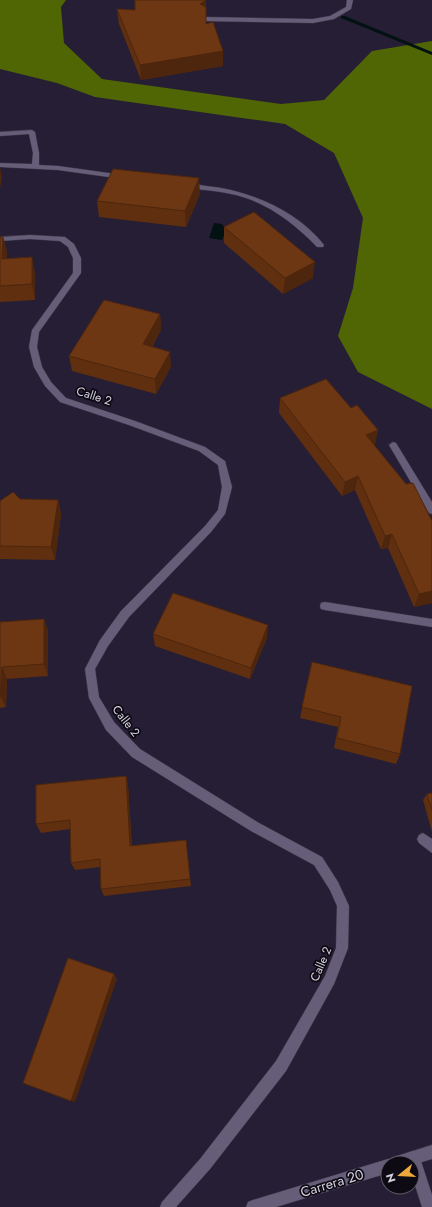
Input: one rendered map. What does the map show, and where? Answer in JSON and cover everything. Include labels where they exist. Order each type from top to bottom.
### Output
[{"type":"street","points":[[205,19],[313,21],[332,18],[349,8],[350,0]]},
{"type":"street","points":[[0,134],[32,132],[36,153],[35,167]]},
{"type":"street","points":[[0,165],[58,168],[131,178]]},
{"type":"street","points":[[177,184],[245,195],[272,208],[308,232],[320,245]]},
{"type":"street","name":"Calle 2","points":[[0,239],[62,239],[71,246],[77,258],[77,273],[35,332],[33,347],[38,367],[48,384],[63,400],[132,423],[202,449],[222,463],[226,481],[227,487],[222,511],[208,529],[125,614],[104,644],[90,669],[94,698],[110,726],[136,753],[255,827],[318,861],[334,886],[343,906],[342,948],[330,980],[281,1066],[205,1164],[167,1207]]},
{"type":"street","points":[[393,445],[432,510]]},
{"type":"street","points":[[324,606],[432,622]]},
{"type":"street","points":[[420,1156],[432,1152]]},
{"type":"street","name":"Carrera 20","points":[[253,1207],[380,1168]]},
{"type":"street","points":[[420,1181],[429,1207]]},
{"type":"green space","points":[[0,0],[66,0],[61,7],[64,43],[102,79],[281,104],[324,100],[372,51],[432,41],[432,409],[358,372],[338,336],[353,288],[363,218],[334,153],[285,124],[95,97],[57,83],[0,69]]},
{"type":"shaded area","points":[[214,223],[222,224],[226,230],[222,240],[209,238]]},
{"type":"building","points":[[135,0],[206,0],[200,4],[206,7],[206,24],[213,22],[223,51],[140,65],[117,9],[135,10]]},
{"type":"building","points":[[113,169],[199,178],[185,211],[97,201]]},
{"type":"building","points":[[254,212],[315,262],[285,278],[224,227]]},
{"type":"building","points":[[0,237],[3,237],[2,259],[32,257],[32,284],[0,286]]},
{"type":"building","points":[[104,300],[160,314],[143,344],[170,352],[155,379],[69,356]]},
{"type":"building","points":[[326,379],[351,408],[357,405],[378,430],[366,435],[406,484],[413,483],[432,521],[432,591],[419,594],[392,534],[385,536],[358,476],[345,482],[280,398]]},
{"type":"building","points":[[13,492],[20,499],[58,500],[51,547],[0,546],[0,501]]},
{"type":"building","points":[[173,593],[268,625],[251,668],[153,634]]},
{"type":"building","points":[[44,619],[44,664],[2,667],[0,697],[0,622]]},
{"type":"building","points":[[312,662],[412,686],[400,754],[337,738],[341,717],[302,707]]},
{"type":"building","points":[[126,776],[130,846],[186,840],[190,879],[101,889],[100,859],[71,863],[70,820],[36,824],[36,785]]},
{"type":"building","points":[[432,793],[432,810],[427,794]]},
{"type":"building","points":[[68,958],[114,974],[71,1101],[23,1083]]},
{"type":"waterway","points":[[343,17],[432,54]]}]
